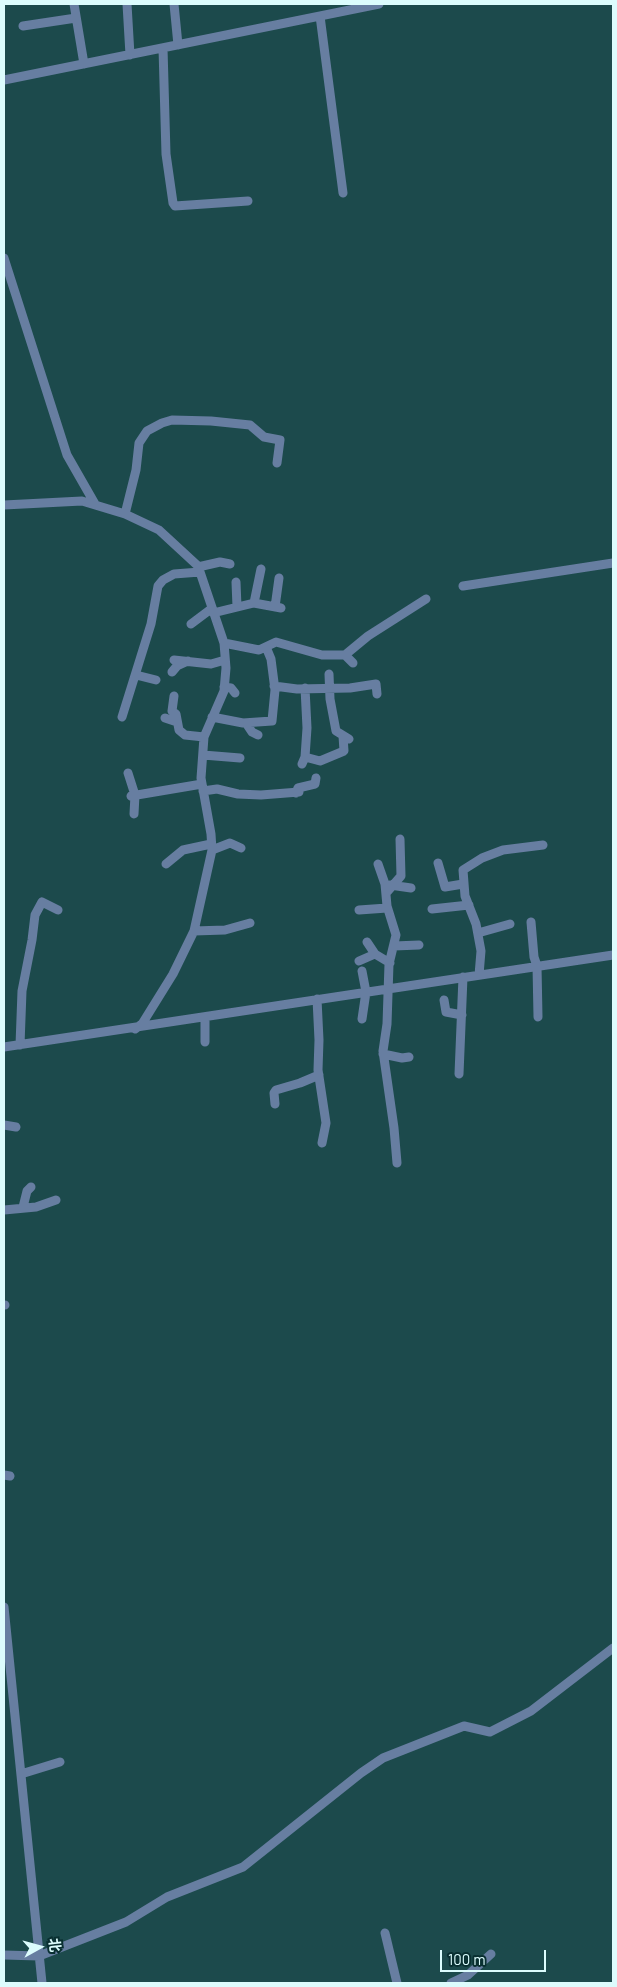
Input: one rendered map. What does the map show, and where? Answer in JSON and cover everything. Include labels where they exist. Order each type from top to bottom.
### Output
[{"type":"street","points":[[74,4],[84,64]]},
{"type":"street","points":[[127,4],[130,55]]},
{"type":"street","points":[[174,4],[178,45]]},
{"type":"street","points":[[4,80],[379,4]]},
{"type":"street","points":[[320,16],[343,193]]},
{"type":"street","points":[[23,26],[76,18]]},
{"type":"street","points":[[163,48],[166,154],[174,206],[248,201]]},
{"type":"street","points":[[4,258],[70,463],[95,504]]},
{"type":"street","points":[[125,514],[136,470],[139,443],[147,431],[162,423],[172,420],[212,421],[250,425],[264,437],[280,440],[281,448],[277,463]]},
{"type":"street","points":[[4,505],[68,500],[95,504],[125,514],[159,530],[199,570],[224,643],[224,687],[204,737],[202,788],[212,847],[194,931],[173,974],[142,1024],[135,1029]]},
{"type":"street","points":[[122,716],[126,699],[136,674],[160,583],[174,574],[199,570],[220,562],[230,564]]},
{"type":"street","points":[[463,586],[613,563]]},
{"type":"street","points":[[254,603],[261,569]]},
{"type":"street","points":[[191,624],[212,611],[254,603],[278,607],[280,578]]},
{"type":"street","points":[[236,582],[237,607]]},
{"type":"street","points":[[224,643],[254,650],[276,642],[322,655],[345,655],[368,636],[426,599]]},
{"type":"street","points":[[212,717],[246,723],[272,721],[276,696],[271,659],[266,647]]},
{"type":"street","points":[[345,655],[353,663]]},
{"type":"street","points":[[174,660],[211,664],[225,660]]},
{"type":"street","points":[[172,672],[177,666],[188,661]]},
{"type":"street","points":[[136,674],[156,680]]},
{"type":"street","points":[[305,688],[307,713],[304,760],[320,761],[344,751],[346,738],[334,727],[329,674]]},
{"type":"street","points":[[274,686],[330,688],[376,684],[377,694]]},
{"type":"street","points":[[224,687],[231,688],[235,693]]},
{"type":"street","points":[[174,696],[172,711],[176,714],[182,733],[204,737]]},
{"type":"street","points":[[165,718],[177,722]]},
{"type":"street","points":[[246,723],[252,732],[258,735]]},
{"type":"street","points":[[203,755],[240,758]]},
{"type":"street","points":[[128,773],[133,795],[134,814]]},
{"type":"street","points":[[133,795],[202,788],[261,795],[297,792],[298,788],[315,784],[316,778]]},
{"type":"street","points":[[228,792],[237,785]]},
{"type":"street","points":[[389,887],[400,880],[402,872],[400,839]]},
{"type":"street","points":[[166,864],[175,855],[187,848],[212,847],[230,843],[241,848]]},
{"type":"street","points":[[479,975],[481,957],[478,933],[463,884],[463,870],[482,858],[503,850],[543,845]]},
{"type":"street","points":[[438,863],[445,887],[463,884]]},
{"type":"street","points":[[378,864],[389,887],[388,908],[396,935],[390,963],[387,1024],[383,1054],[397,1163]]},
{"type":"street","points":[[389,887],[410,888]]},
{"type":"street","points":[[20,1045],[22,991],[35,915],[42,902],[58,910]]},
{"type":"street","points":[[432,909],[469,905]]},
{"type":"street","points":[[359,910],[388,908]]},
{"type":"street","points":[[532,922],[534,958],[537,966],[538,1017]]},
{"type":"street","points":[[194,931],[225,930],[250,923]]},
{"type":"street","points":[[478,933],[510,924]]},
{"type":"street","points":[[367,942],[374,954],[390,963]]},
{"type":"street","points":[[394,946],[419,944]]},
{"type":"street","points":[[359,961],[374,954]]},
{"type":"street","points":[[4,1047],[77,1035],[135,1029],[388,988],[613,955]]},
{"type":"street","points":[[362,971],[366,992],[362,1019]]},
{"type":"street","points":[[458,1074],[463,977]]},
{"type":"street","points":[[317,1000],[319,1075],[326,1123],[322,1143]]},
{"type":"street","points":[[444,1000],[446,1012],[462,1015]]},
{"type":"street","points":[[205,1017],[205,1042]]},
{"type":"street","points":[[383,1054],[409,1057]]},
{"type":"street","points":[[275,1104],[274,1093],[276,1090],[319,1075]]},
{"type":"street","points":[[4,1124],[16,1127]]},
{"type":"street","points":[[23,1207],[27,1191],[31,1187]]},
{"type":"street","points":[[4,1210],[36,1207],[56,1200]]},
{"type":"street","points":[[4,1607],[42,1983]]},
{"type":"street","points":[[4,1955],[39,1956],[127,1921],[167,1897],[243,1867],[354,1778],[383,1758],[464,1726],[490,1732],[531,1711],[613,1648]]},
{"type":"street","points":[[21,1774],[60,1762]]},
{"type":"street","points":[[385,1934],[398,1983]]},
{"type":"street","points":[[451,1983],[468,1975],[491,1954]]}]
